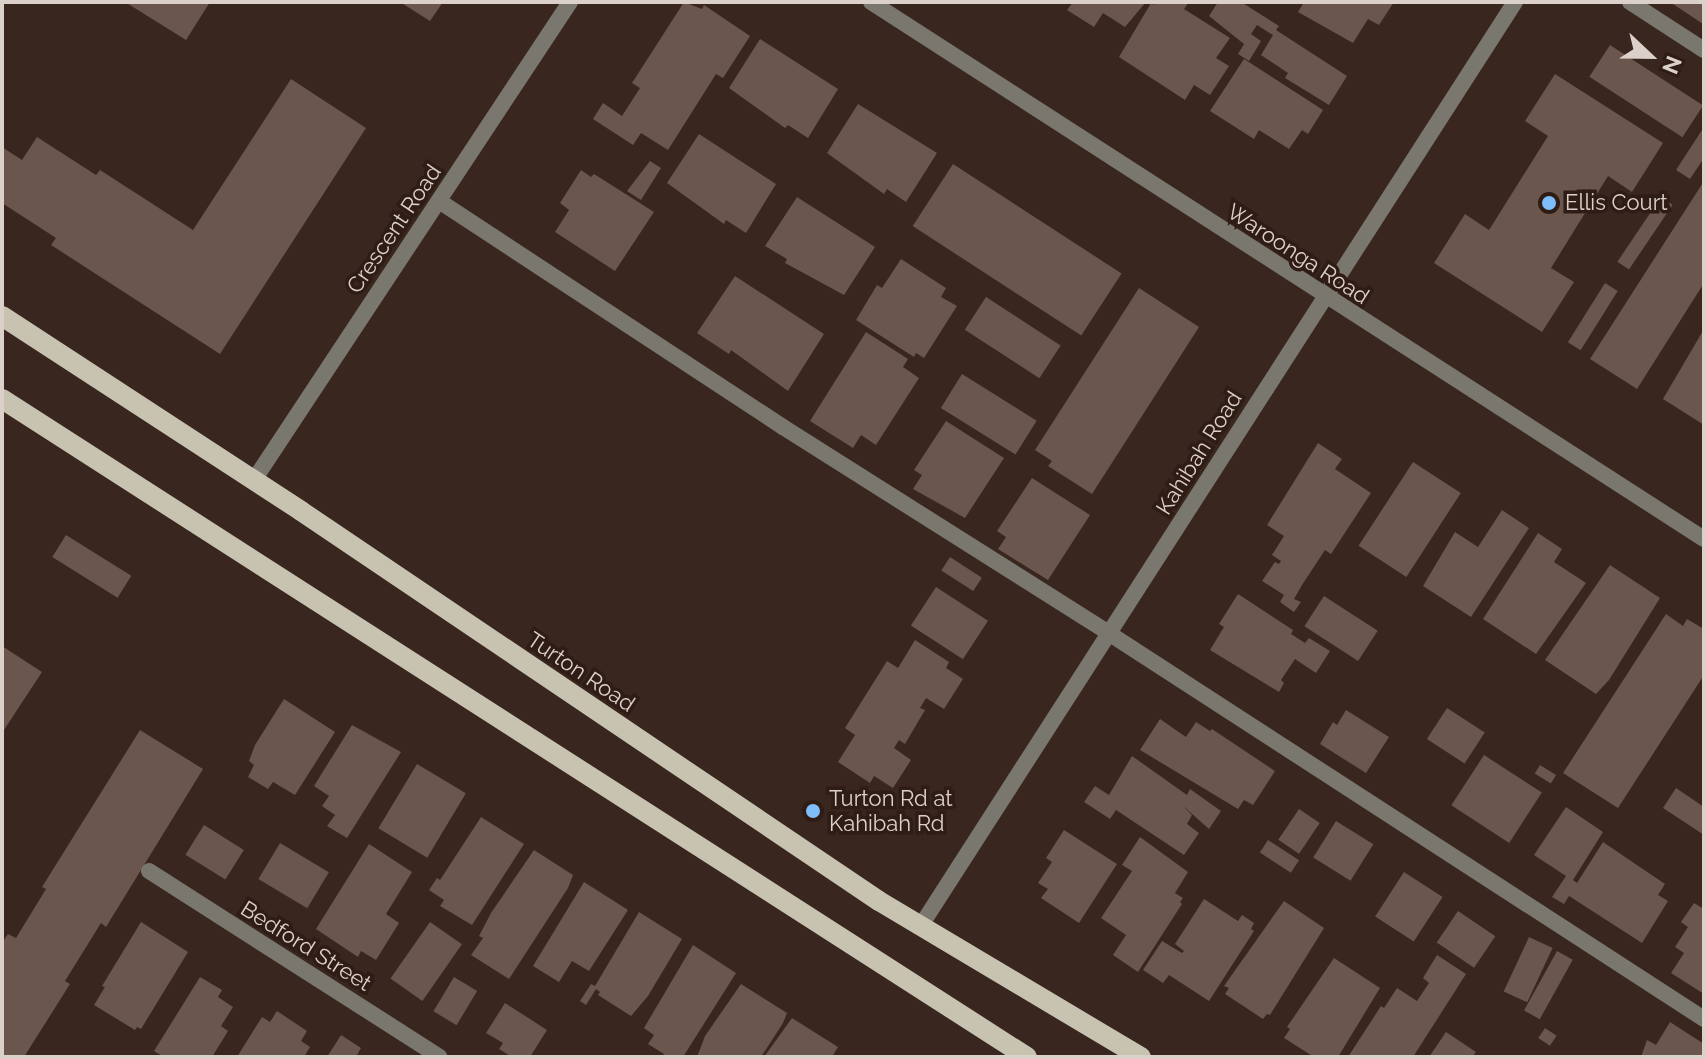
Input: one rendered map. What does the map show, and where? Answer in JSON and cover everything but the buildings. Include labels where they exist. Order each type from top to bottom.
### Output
[{"type":"main road","name":"Turton Road","points":[[2,316],[254,480],[920,927],[1141,1057]]},
{"type":"main road","points":[[2,399],[1027,1057]]},
{"type":"street","name":"Crescent Road","points":[[254,480],[570,2]]},
{"type":"street","name":"Waroonga Road","points":[[871,2],[1324,297],[1704,539]]},
{"type":"street","name":"Kahibah Road","points":[[920,927],[1515,2]]},
{"type":"street","points":[[1630,2],[1704,50]]},
{"type":"street","points":[[439,201],[783,427],[1110,634],[1704,1019]]},
{"type":"street","name":"Bedford Street","points":[[149,871],[440,1057]]},
{"type":"place","name":"Ellis Court","points":[[1549,203]]},
{"type":"place","name":"Turton Rd at Kahibah Rd","points":[[813,811]]}]
